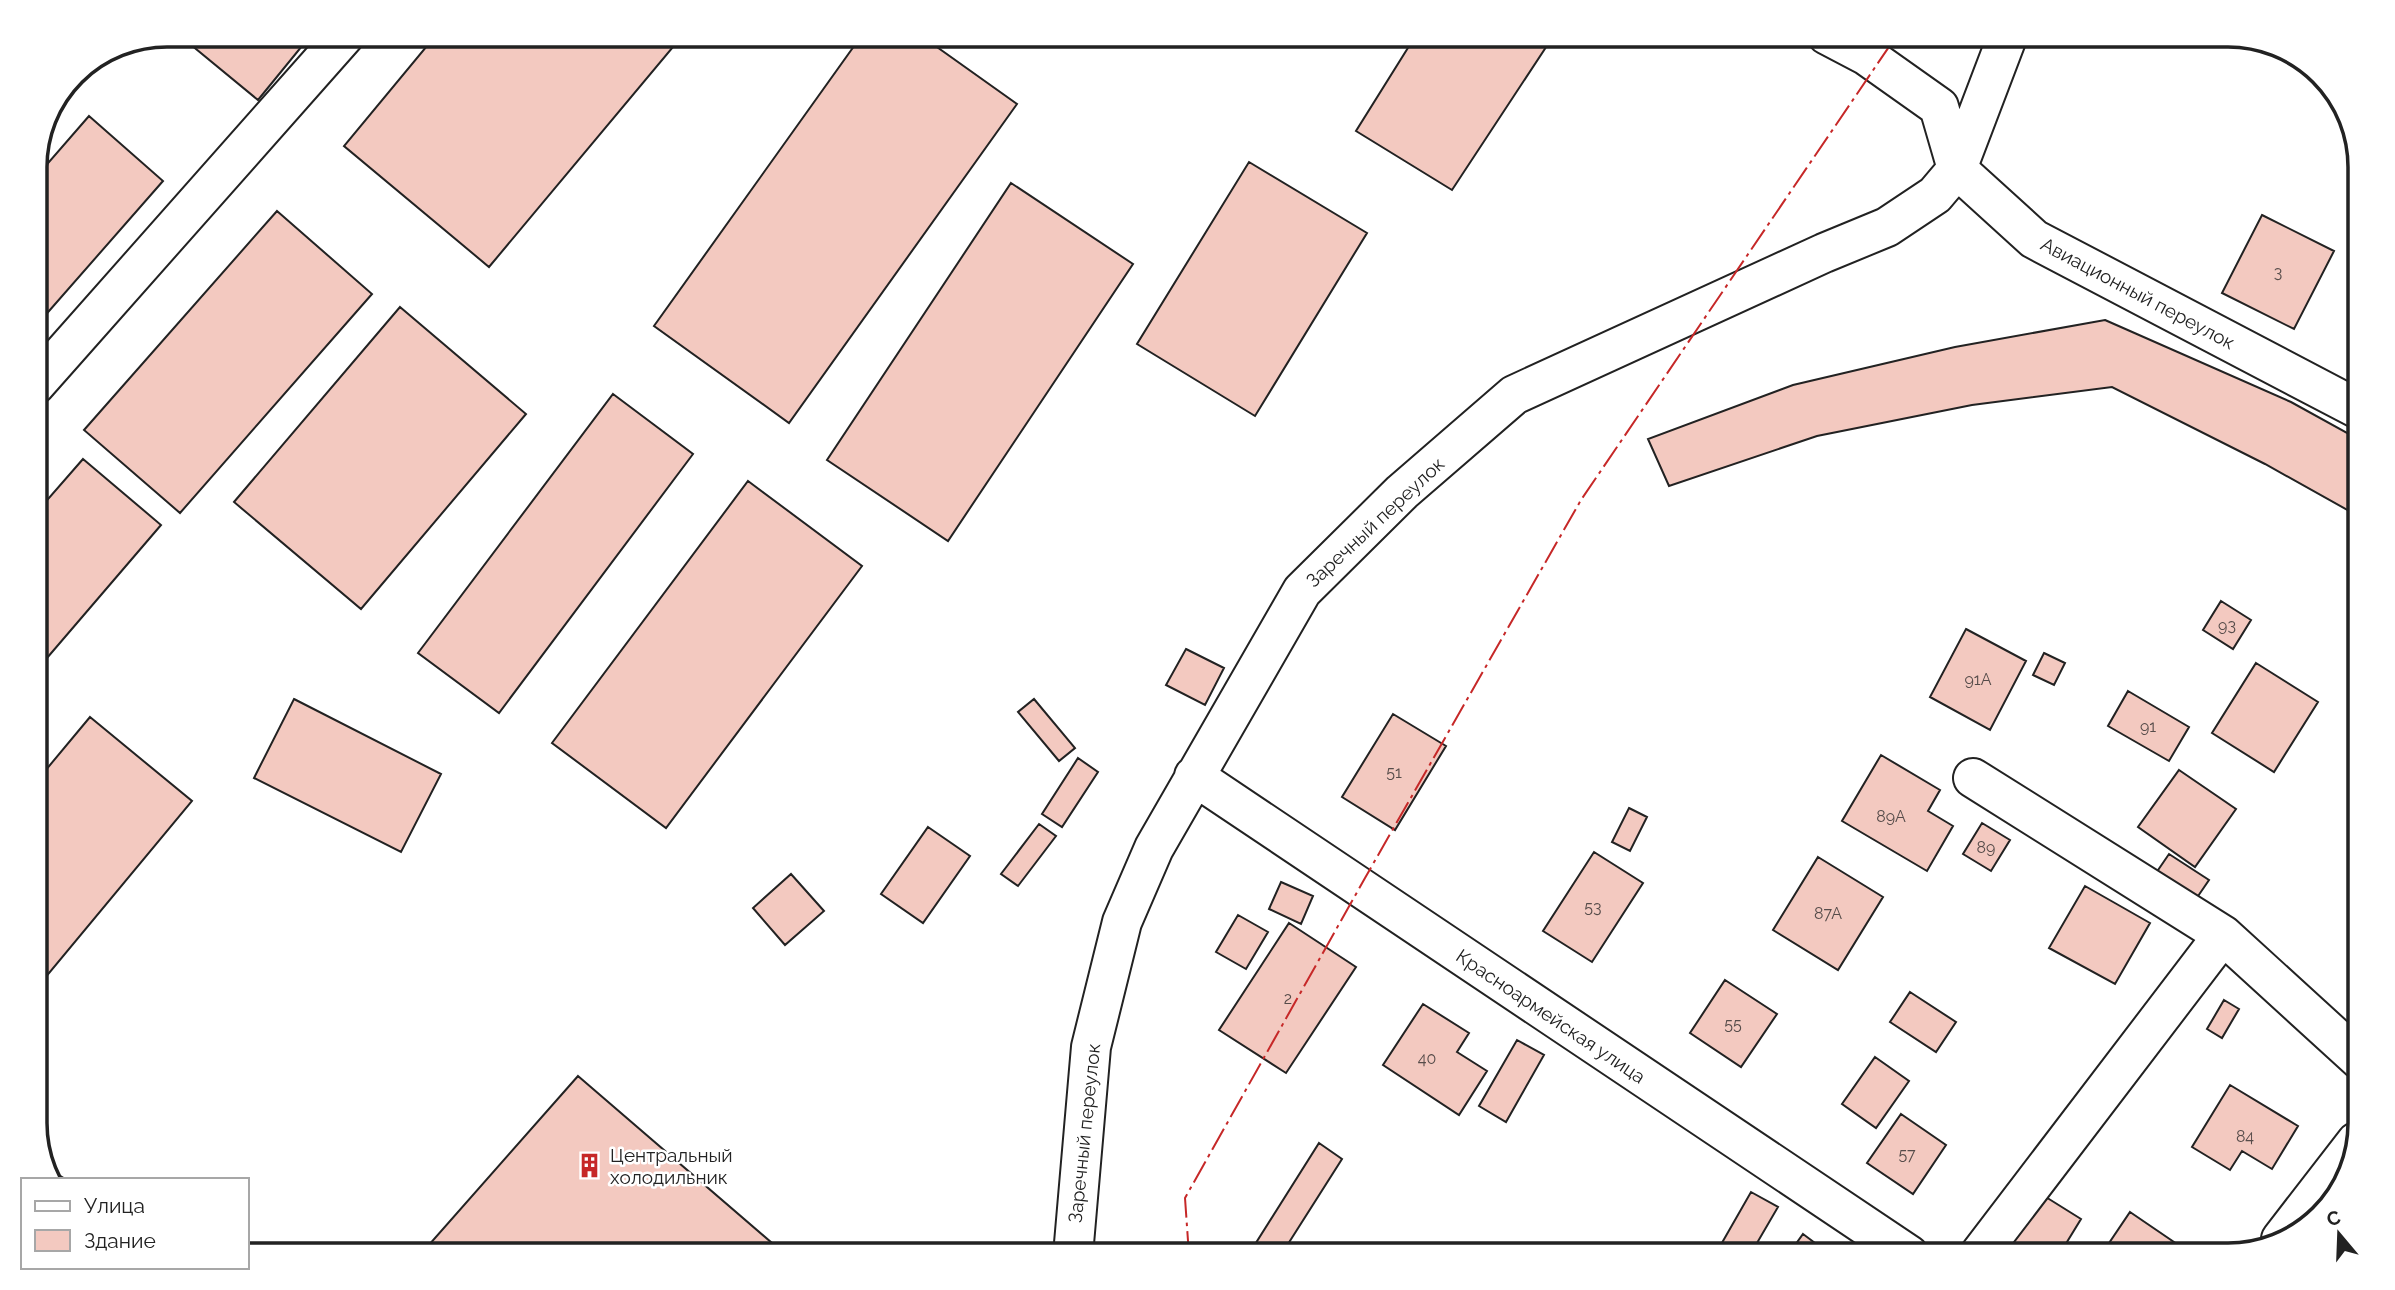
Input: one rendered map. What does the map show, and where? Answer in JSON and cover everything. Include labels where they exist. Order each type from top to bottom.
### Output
[{"type":"street","points":[[48,370],[334,47]]},
{"type":"street","points":[[1850,47],[1867,56],[1939,107],[1957,169]]},
{"type":"street","name":"Заречный переулок","points":[[1074,1243],[1091,1047],[1122,922],[1154,848],[1302,591],[1402,492],[1514,395],[1824,253],[1887,227],[1935,195],[1957,169],[2003,47]]},
{"type":"street","name":"Авиационный переулок","points":[[1957,169],[2034,239],[2347,403]]},
{"type":"street","name":"Красноармейская улица","points":[[1194,776],[1891,1243]]},
{"type":"street","points":[[1973,778],[2223,935],[2348,1049]]},
{"type":"street","points":[[1988,1243],[2223,935]]},
{"type":"street","points":[[2292,1224],[2341,1161]]},
{"type":"building","points":[[194,47],[301,47],[258,100]]},
{"type":"building","points":[[426,47],[673,47],[489,267],[344,146]]},
{"type":"building","points":[[853,47],[937,47],[1017,104],[789,423],[654,326]]},
{"type":"building","points":[[1408,47],[1546,47],[1452,190],[1356,131]]},
{"type":"building","points":[[89,116],[163,181],[48,312],[48,163]]},
{"type":"building","points":[[1249,162],[1367,233],[1255,416],[1137,344]]},
{"type":"building","points":[[1011,183],[1133,264],[948,541],[827,460]]},
{"type":"building","points":[[277,211],[372,294],[180,513],[84,430]]},
{"type":"building","points":[[2262,215],[2334,251],[2294,329],[2222,293]]},
{"type":"building","points":[[400,307],[526,414],[361,609],[234,502]]},
{"type":"building","points":[[2105,320],[2291,402],[2347,433],[2347,510],[2265,464],[2112,387],[1972,405],[1817,436],[1669,486],[1648,439],[1793,385],[1955,347]]},
{"type":"building","points":[[613,394],[693,454],[499,713],[418,653]]},
{"type":"building","points":[[83,459],[161,525],[48,657],[48,499]]},
{"type":"building","points":[[748,481],[862,566],[666,828],[552,743]]},
{"type":"building","points":[[2221,601],[2251,620],[2233,649],[2203,630]]},
{"type":"building","points":[[1966,629],[2026,661],[1990,730],[1930,697]]},
{"type":"building","points":[[1186,649],[1224,668],[1205,705],[1166,685]]},
{"type":"building","points":[[2044,653],[2065,663],[2054,685],[2033,675]]},
{"type":"building","points":[[2256,663],[2318,702],[2274,772],[2212,733]]},
{"type":"building","points":[[2128,691],[2189,727],[2169,761],[2108,726]]},
{"type":"building","points":[[294,699],[441,774],[401,852],[254,778]]},
{"type":"building","points":[[1034,699],[1075,748],[1059,761],[1018,712]]},
{"type":"building","points":[[1393,714],[1446,746],[1395,830],[1342,797]]},
{"type":"building","points":[[90,717],[192,801],[48,974],[48,767]]},
{"type":"building","points":[[1881,755],[1940,790],[1928,811],[1953,826],[1927,871],[1842,821]]},
{"type":"building","points":[[1078,758],[1098,772],[1062,827],[1042,814]]},
{"type":"building","points":[[2179,770],[2236,809],[2195,867],[2138,827]]},
{"type":"building","points":[[1629,808],[1647,817],[1630,851],[1612,842]]},
{"type":"building","points":[[1982,823],[2010,840],[1991,871],[1963,854]]},
{"type":"building","points":[[1039,824],[1056,836],[1018,886],[1001,874]]},
{"type":"building","points":[[928,827],[970,856],[923,923],[881,894]]},
{"type":"building","points":[[1594,852],[1643,883],[1592,962],[1543,931]]},
{"type":"building","points":[[2169,854],[2209,880],[2194,902],[2154,876]]},
{"type":"building","points":[[1818,857],[1883,897],[1838,970],[1773,930]]},
{"type":"building","points":[[791,874],[824,911],[785,945],[753,908]]},
{"type":"building","points":[[1281,882],[1313,896],[1301,924],[1269,909]]},
{"type":"building","points":[[2085,886],[2150,923],[2115,984],[2049,948]]},
{"type":"building","points":[[1238,915],[1268,932],[1246,969],[1216,952]]},
{"type":"building","points":[[1289,923],[1356,967],[1286,1073],[1219,1030]]},
{"type":"building","points":[[1725,980],[1777,1014],[1741,1067],[1690,1033]]},
{"type":"building","points":[[1910,992],[1956,1022],[1936,1052],[1890,1022]]},
{"type":"building","points":[[2224,1000],[2239,1009],[2222,1038],[2207,1029]]},
{"type":"building","points":[[1423,1004],[1469,1033],[1457,1052],[1487,1071],[1459,1115],[1383,1065]]},
{"type":"building","points":[[1517,1040],[1544,1055],[1506,1122],[1479,1106]]},
{"type":"building","points":[[1875,1057],[1909,1081],[1876,1128],[1842,1104]]},
{"type":"building","name":"Центральный холодильник","points":[[578,1076],[772,1243],[431,1243]]},
{"type":"building","points":[[2230,1085],[2298,1126],[2272,1169],[2242,1151],[2230,1170],[2192,1147]]},
{"type":"building","points":[[1901,1114],[1946,1145],[1913,1194],[1867,1163]]},
{"type":"building","points":[[1319,1143],[1342,1159],[1289,1243],[1256,1243]]},
{"type":"building","points":[[1751,1192],[1778,1207],[1757,1243],[1722,1243]]},
{"type":"building","points":[[2041,1194],[2081,1219],[2066,1243],[2010,1243]]},
{"type":"building","points":[[2130,1212],[2175,1243],[2109,1243]]},
{"type":"building","points":[[1803,1234],[1815,1243],[1797,1243]]},
{"type":"power","points":[[1188,1243],[1185,1198],[1581,500],[1889,47]]},
{"type":"place","name":"Центральный холодильник","points":[[590,1166]]}]
